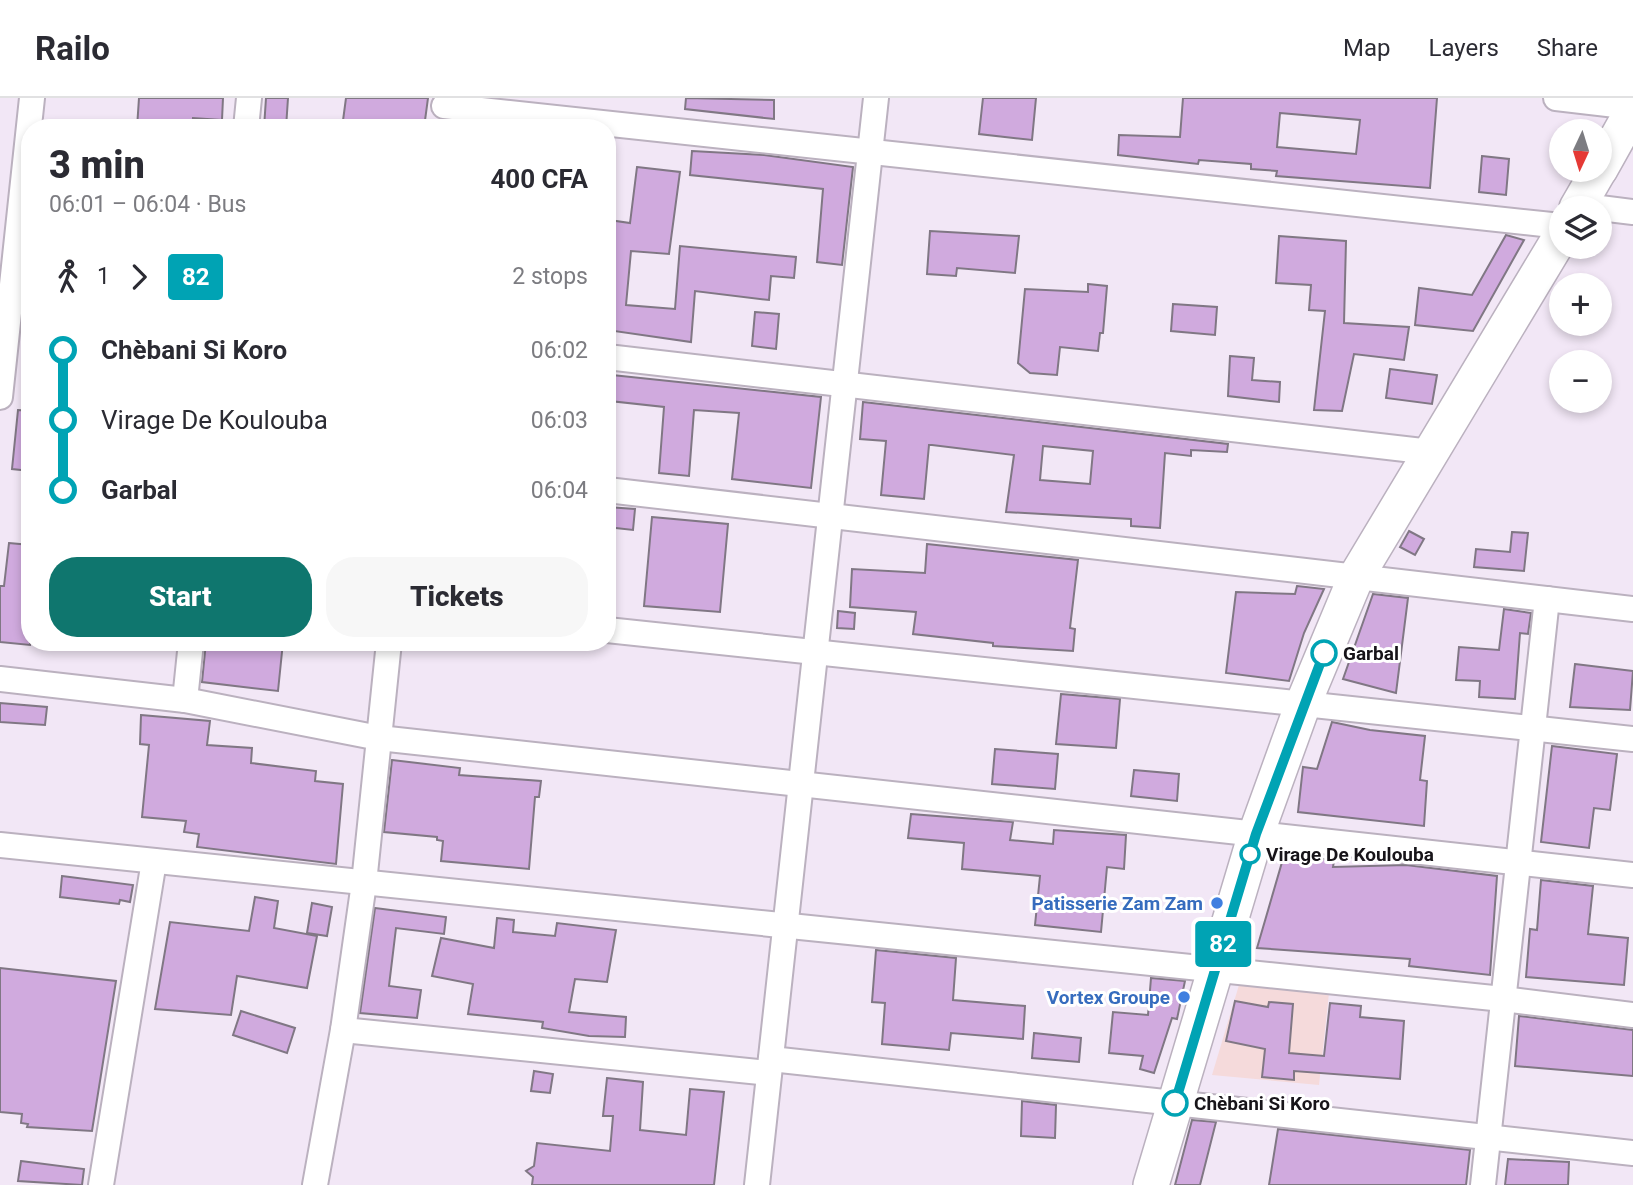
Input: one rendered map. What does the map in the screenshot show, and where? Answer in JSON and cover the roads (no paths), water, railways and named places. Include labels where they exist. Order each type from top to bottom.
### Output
[{"type":"main road","points":[[1612,146],[1633,108]]},
{"type":"main road","points":[[1151,1185],[1256,834],[1303,704],[1356,577],[1549,256]]},
{"type":"street","points":[[31,119],[32,98]]},
{"type":"street","points":[[247,119],[249,98]]},
{"type":"street","points":[[757,1185],[876,98]]},
{"type":"street","points":[[1556,98],[1633,108]]},
{"type":"street","points":[[444,111],[527,119]]},
{"type":"street","points":[[616,128],[870,152],[1549,208]]},
{"type":"street","points":[[1612,212],[1633,212]]},
{"type":"street","points":[[0,397],[21,235]]},
{"type":"street","points":[[616,358],[1431,452]]},
{"type":"street","points":[[616,491],[1633,609]]},
{"type":"street","points":[[1483,1185],[1548,599]]},
{"type":"street","points":[[616,631],[1633,739]]},
{"type":"street","points":[[185,700],[190,651]]},
{"type":"street","points":[[315,1185],[343,1030],[364,883],[388,651]]},
{"type":"street","points":[[0,680],[185,700],[379,738],[1633,874]]},
{"type":"street","points":[[0,845],[1503,999],[1633,1015]]},
{"type":"street","points":[[102,1185],[154,861]]},
{"type":"street","points":[[343,1030],[1175,1103],[1633,1153]]},
{"type":"place","name":"Garbal","points":[[1324,653]]},
{"type":"place","name":"Virage De Koulouba","points":[[1250,854]]},
{"type":"place","name":"Patisserie Zam Zam","points":[[1217,903]]},
{"type":"place","name":"Vortex Groupe","points":[[1184,997]]},
{"type":"place","name":"Chèbani Si Koro","points":[[1175,1103]]}]
